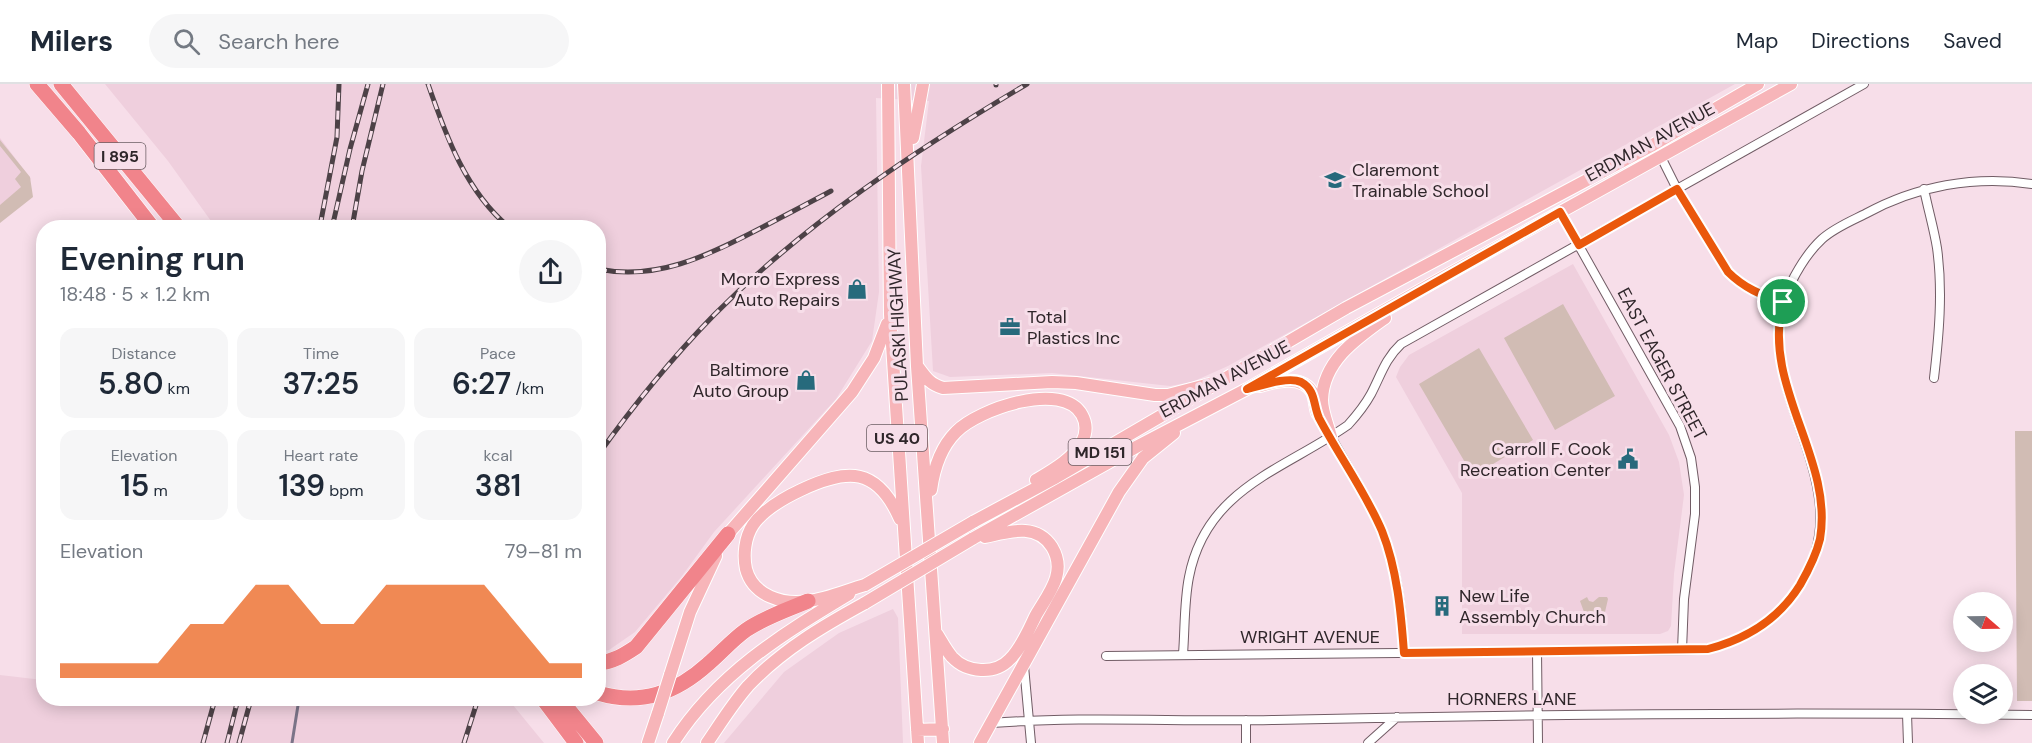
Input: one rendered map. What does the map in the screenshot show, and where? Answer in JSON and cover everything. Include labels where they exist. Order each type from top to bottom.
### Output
[{"type":"highway","name":"I 895","points":[[37,84],[80,133],[147,220]]},
{"type":"highway","name":"I 895","points":[[61,84],[172,220]]},
{"type":"highway","points":[[606,663],[636,648],[728,534]]},
{"type":"highway","points":[[606,695],[631,698],[666,692],[692,677],[746,630],[768,617],[808,602]]},
{"type":"highway","points":[[553,706],[576,743]]},
{"type":"highway","points":[[555,706],[596,743]]},
{"type":"main road","name":"PULASKI HIGHWAY","points":[[888,84],[890,314],[918,736]]},
{"type":"main road","name":"PULASKI HIGHWAY","points":[[904,84],[917,366],[944,743]]},
{"type":"main road","points":[[909,157],[923,84]]},
{"type":"main road","name":"ERDMAN AVENUE","points":[[673,743],[708,699],[736,670],[777,638],[973,522],[1064,474],[1346,308],[1641,151],[1758,84]]},
{"type":"main road","name":"ERDMAN AVENUE","points":[[707,743],[747,688],[788,650],[821,627],[866,603],[972,539],[1247,389],[1791,84]]},
{"type":"main road","points":[[1331,437],[1322,402],[1334,363],[1354,341],[1431,284]]},
{"type":"main road","points":[[648,743],[690,612],[728,534],[852,392],[874,358],[890,314]]},
{"type":"main road","points":[[917,366],[928,381],[934,385],[953,388],[1052,382],[1076,383],[1155,395],[1226,380]]},
{"type":"main road","points":[[1247,389],[1279,382],[1297,381],[1304,384],[1312,392],[1316,410],[1331,437]]},
{"type":"main road","points":[[927,518],[933,475],[939,458],[946,444],[970,421],[1000,407],[1035,400],[1063,402],[1079,410],[1085,424],[1082,441],[1078,448],[1050,471],[973,522]]},
{"type":"main road","points":[[980,743],[1131,474],[1143,458],[1198,415]]},
{"type":"main road","points":[[865,585],[808,602],[782,601],[768,597],[760,591],[747,572],[745,560],[747,537],[752,526],[768,509],[790,495],[832,478],[855,476],[875,483],[883,489],[892,502],[903,528]]},
{"type":"main road","points":[[936,632],[953,658],[961,664],[980,670],[991,670],[1000,666],[1014,655],[1055,579],[1058,569],[1057,558],[1048,541],[1040,535],[1020,530],[972,539]]},
{"type":"main road","points":[[918,736],[943,729]]},
{"type":"street","points":[[1184,654],[1189,575],[1203,537],[1214,519],[1246,487],[1348,425],[1372,393],[1382,367],[1392,352],[1401,344],[1864,84]]},
{"type":"street","points":[[1661,157],[1677,189],[1728,272],[1757,294],[1783,302]]},
{"type":"street","name":"WRIGHT AVENUE","points":[[1106,656],[1697,650],[1737,640],[1768,621],[1786,605],[1815,556],[1820,538],[1820,497],[1786,386],[1778,350],[1778,322],[1783,302],[1802,263],[1823,238],[1877,207],[1924,189],[1980,181],[2015,181],[2032,184]]},
{"type":"street","points":[[1924,189],[1937,247],[1940,278],[1939,332],[1934,378]]},
{"type":"street","name":"EAST EAGER STREET","points":[[1560,212],[1680,426],[1691,458],[1695,487],[1695,514],[1684,599],[1682,650]]},
{"type":"street","points":[[1331,437],[1371,508],[1388,549],[1396,581],[1404,653]]},
{"type":"street","points":[[1537,651],[1538,743]]},
{"type":"street","points":[[1024,666],[1031,743]]},
{"type":"street","points":[[1907,714],[1908,743]]},
{"type":"street","name":"HORNERS LANE","points":[[992,723],[1030,720],[1246,720],[1537,715],[2032,715]]},
{"type":"street","points":[[1368,743],[1397,717]]},
{"type":"street","points":[[1246,720],[1246,743]]},
{"type":"shaded area","points":[[105,84],[1735,84],[1228,366],[1192,382],[1170,386],[1052,373],[950,377],[933,371],[921,166],[929,101],[876,98],[879,292],[872,341],[836,399],[714,532],[682,576],[635,632],[606,651],[606,220],[210,220],[168,161]]},
{"type":"shaded area","points":[[0,138],[31,179],[0,207]]},
{"type":"shaded area","points":[[0,140],[30,177],[33,197],[0,223],[0,205],[21,187],[15,179],[21,172],[0,146]]},
{"type":"shaded area","points":[[1573,264],[1669,435],[1679,462],[1684,495],[1674,574],[1671,626],[1668,631],[1660,634],[1462,634],[1462,493],[1396,377],[1409,355]]},
{"type":"shaded area","points":[[1563,304],[1615,396],[1555,430],[1504,338]]},
{"type":"shaded area","points":[[1479,348],[1533,440],[1473,476],[1419,384]]},
{"type":"shaded area","points":[[2015,431],[2032,431],[2032,701],[2017,701]]},
{"type":"shaded area","points":[[1587,597],[1593,602],[1599,597],[1607,597],[1605,612],[1592,618],[1584,612],[1580,601]]},
{"type":"shaded area","points":[[893,609],[898,618],[903,743],[724,743],[784,672],[839,633]]},
{"type":"shaded area","points":[[0,675],[36,679],[36,706],[514,706],[544,743],[0,743]]},
{"type":"waterway","points":[[292,743],[298,706]]},
{"type":"railway","points":[[321,220],[337,137],[339,84]]},
{"type":"railway","points":[[334,220],[368,84]]},
{"type":"railway","points":[[353,220],[362,171],[383,84]]},
{"type":"railway","points":[[428,84],[459,162],[481,198],[501,220]]},
{"type":"railway","points":[[606,444],[668,366],[714,315],[785,250],[903,162],[1027,84]]},
{"type":"railway","points":[[606,270],[640,272],[661,269],[700,257],[738,240],[831,191]]},
{"type":"railway","points":[[203,743],[213,706]]},
{"type":"railway","points":[[227,743],[236,706]]},
{"type":"railway","points":[[239,743],[249,706]]},
{"type":"railway","points":[[464,743],[476,706]]},
{"type":"place","name":"Claremont Trainable School","points":[[1335,180]]},
{"type":"place","name":"Morro Express Auto Repairs","points":[[857,289]]},
{"type":"place","name":"Total Plastics Inc","points":[[1010,327]]},
{"type":"place","name":"Baltimore Auto Group","points":[[806,380]]},
{"type":"place","name":"Carroll F. Cook Recreation Center","points":[[1628,459]]},
{"type":"place","name":"New Life Assembly Church","points":[[1442,606]]},
{"type":"route","points":[[1677,189],[1728,272],[1746,288],[1757,294],[1783,302],[1778,322],[1778,350],[1786,386],[1820,497],[1820,538],[1807,573],[1786,605],[1768,621],[1737,640],[1708,649],[1404,653],[1396,581],[1382,531],[1320,419],[1312,392],[1297,381],[1271,383],[1247,389],[1560,212],[1579,245],[1677,189]]}]
